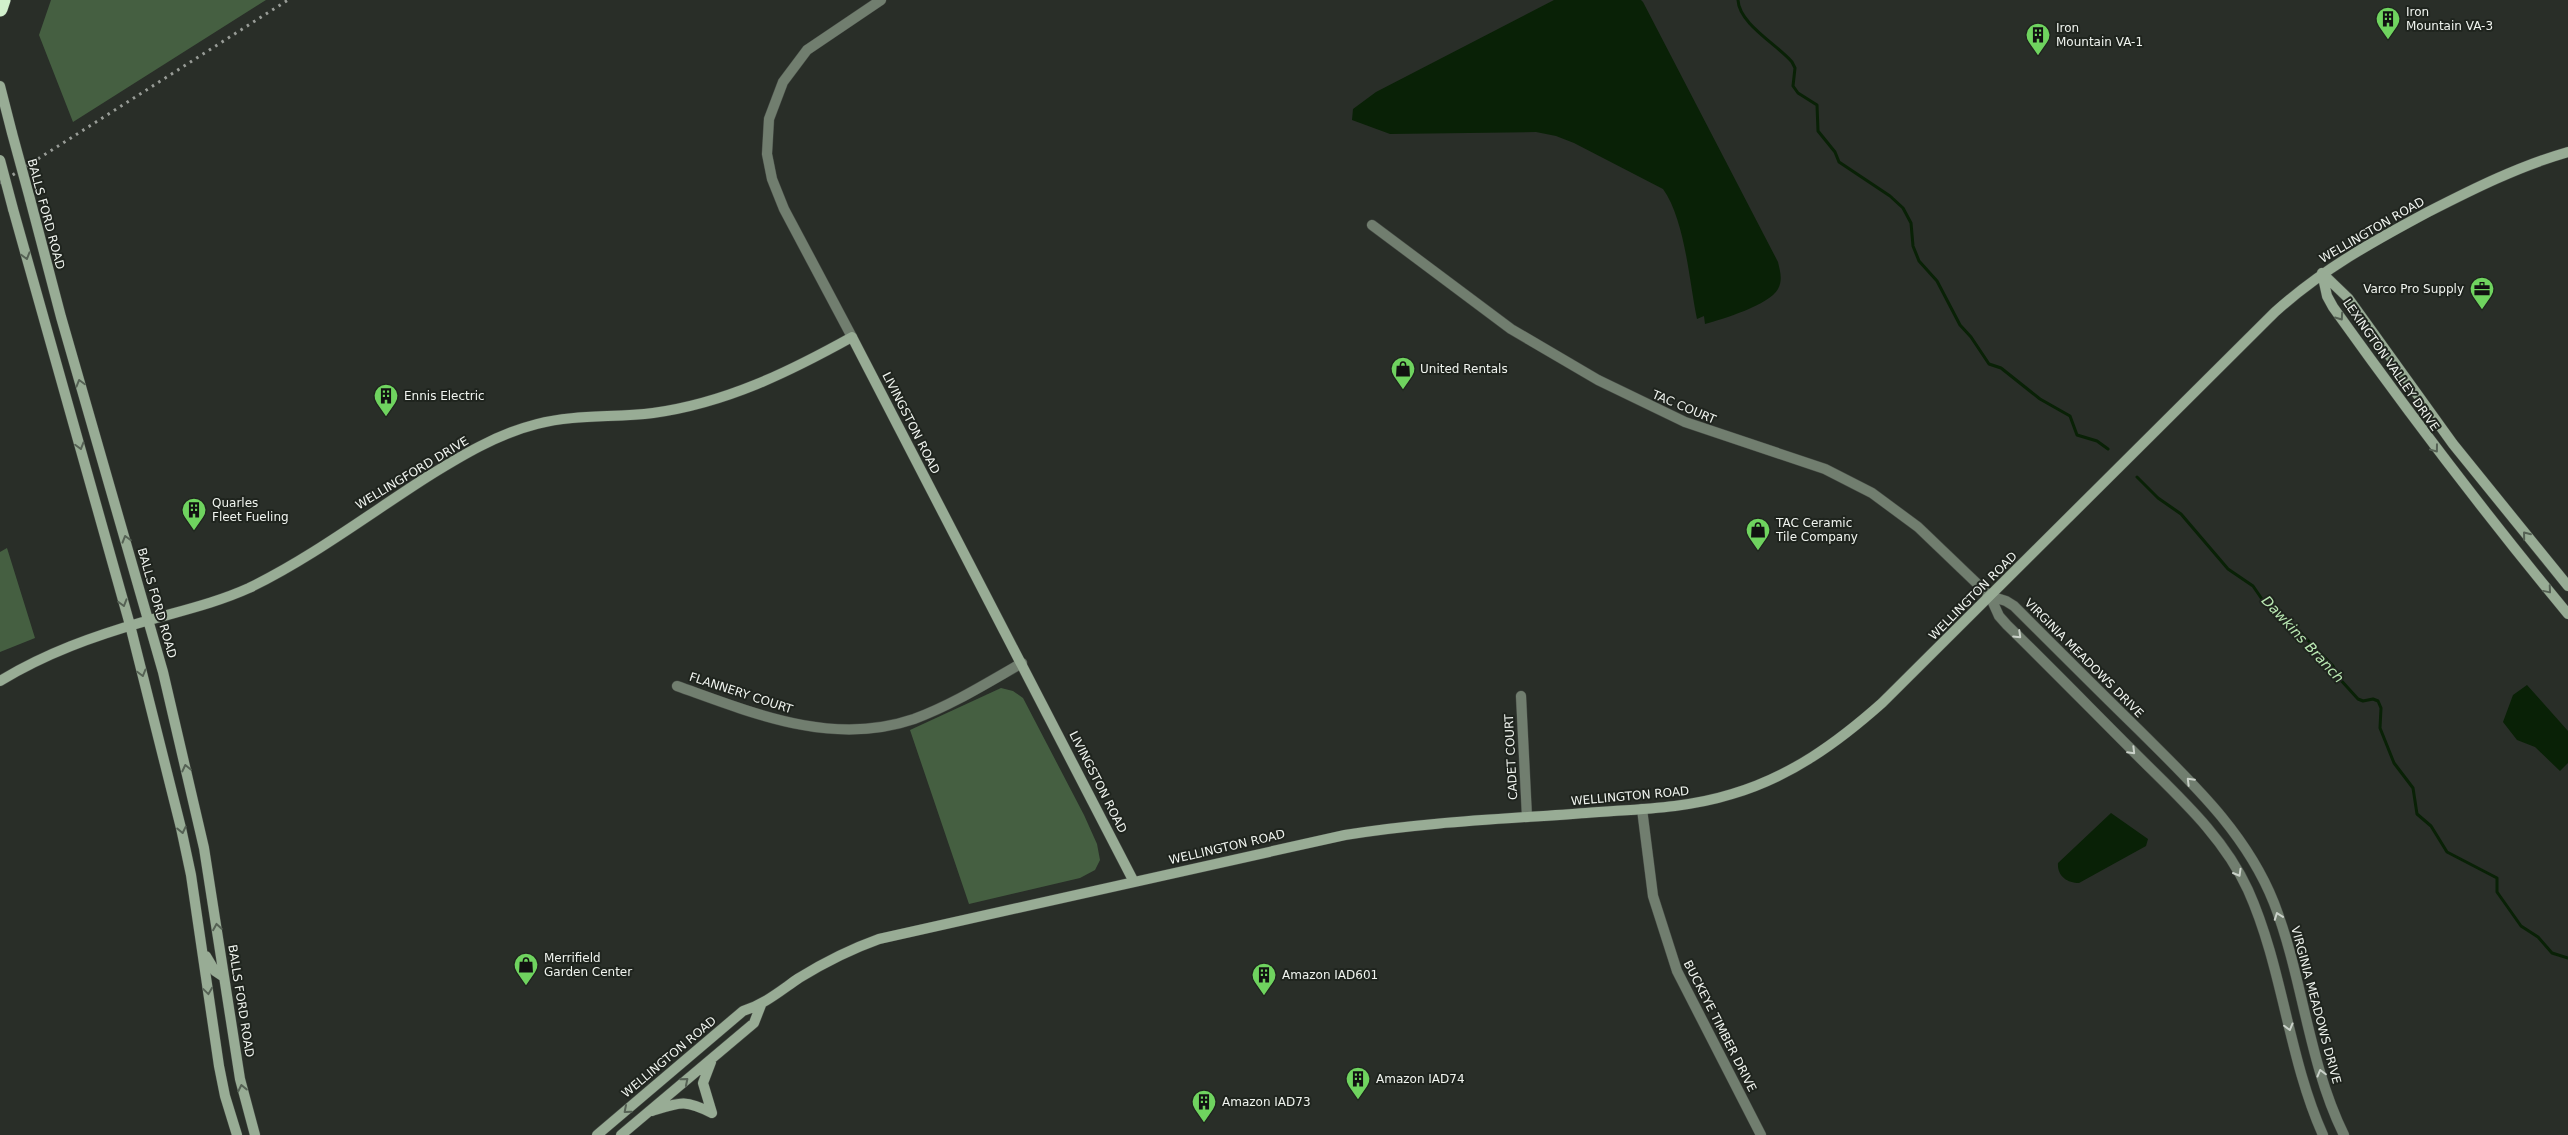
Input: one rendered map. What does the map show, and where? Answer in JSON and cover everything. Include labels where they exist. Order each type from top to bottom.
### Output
[{"type":"highway","points":[[0,9],[3,0]]},
{"type":"main road","name":"BALLS FORD ROAD","points":[[0,86],[61,317],[149,620],[204,848],[240,1079],[255,1135]]},
{"type":"main road","name":"WELLINGTON ROAD","points":[[597,1135],[743,1012],[761,1006],[823,964],[879,939],[1345,835],[1408,826],[1642,809],[1701,802],[1734,794],[1772,780],[1814,757],[1847,734],[1882,703],[2275,312],[2322,273],[2359,249],[2449,202],[2524,167],[2568,152]]},
{"type":"main road","points":[[0,160],[130,626],[182,828],[219,1066],[237,1135]]},
{"type":"main road","name":"LEXINGTON VALLEY DRIVE","points":[[2322,273],[2348,298],[2453,444],[2568,586]]},
{"type":"main road","name":"LEXINGTON VALLEY DRIVE","points":[[2322,273],[2327,296],[2366,353],[2445,462],[2568,614]]},
{"type":"main road","name":"WELLINGFORD DRIVE","points":[[0,681],[50,653],[149,620],[221,599],[270,577],[458,458],[504,436],[536,424],[583,417],[653,413],[709,402],[772,379],[852,337]]},
{"type":"main road","name":"LIVINGSTON ROAD","points":[[852,337],[1134,882]]},
{"type":"main road","points":[[2529,568],[2543,556]]},
{"type":"main road","points":[[201,946],[213,969],[224,976]]},
{"type":"main road","name":"WELLINGTON ROAD","points":[[621,1135],[754,1023],[761,1006]]},
{"type":"main road","points":[[646,1113],[683,1102],[691,1103],[712,1113],[703,1083],[706,1071],[716,1054]]},
{"type":"street","name":"LIVINGSTON ROAD","points":[[852,337],[784,209],[772,179],[767,154],[769,120],[783,82],[807,50],[881,0]]},
{"type":"street","name":"TAC COURT","points":[[1372,225],[1511,329],[1598,380],[1685,422],[1824,470],[1872,493],[1918,527],[1990,596]]},
{"type":"street","points":[[1990,596],[1999,616],[2007,625],[2200,818],[2240,875],[2266,940],[2306,1092],[2323,1135]]},
{"type":"street","name":"VIRGINIA MEADOWS DRIVE","points":[[1990,596],[2006,600],[2014,606],[2191,782],[2239,839],[2262,878],[2282,928],[2325,1091],[2344,1135]]},
{"type":"street","name":"FLANNERY COURT","points":[[677,686],[777,720],[838,730],[865,729],[913,719],[945,706],[1022,663]]},
{"type":"street","name":"CADET COURT","points":[[1521,696],[1527,817]]},
{"type":"street","name":"BUCKEYE TIMBER DRIVE","points":[[1642,809],[1653,896],[1677,971],[1761,1135]]},
{"type":"shaded area","points":[[51,0],[266,0],[73,122],[39,35]]},
{"type":"shaded area","points":[[1554,0],[1641,0],[1643,2],[1778,262],[1781,276],[1780,286],[1765,301],[1745,311],[1705,324],[1704,316],[1697,319],[1681,233],[1670,202],[1663,189],[1574,143],[1556,136],[1536,132],[1390,134],[1352,120],[1353,109],[1376,92]]},
{"type":"shaded area","points":[[7,548],[35,638],[0,652],[0,552]]},
{"type":"shaded area","points":[[2527,685],[2568,731],[2568,763],[2560,771],[2535,747],[2517,740],[2503,722],[2513,695]]},
{"type":"shaded area","points":[[1001,688],[1013,691],[1023,698],[1084,815],[1097,844],[1100,860],[1095,870],[1080,878],[969,904],[910,730]]},
{"type":"shaded area","points":[[2111,813],[2148,839],[2146,846],[2079,883],[2071,882],[2064,878],[2059,872],[2058,863]]},
{"type":"waterway","name":"Dawkins Branch","points":[[1738,0],[1740,9],[1752,26],[1792,62],[1795,68],[1793,86],[1798,93],[1817,105],[1818,131],[1835,152],[1839,162],[1890,196],[1903,208],[1911,223],[1913,246],[1919,261],[1937,281],[1960,325],[1971,337],[1989,364],[2001,368],[2040,399],[2070,416],[2077,435],[2097,441],[2108,449]]},
{"type":"waterway","name":"Dawkins Branch","points":[[2137,477],[2158,498],[2181,514],[2228,569],[2253,586],[2266,605],[2284,623],[2298,630],[2333,666],[2338,677],[2358,699],[2378,701],[2381,708],[2380,728],[2394,763],[2413,788],[2417,814],[2431,826],[2447,852],[2497,878],[2497,892],[2521,926],[2538,937],[2552,953],[2568,958]]},
{"type":"railway","points":[[0,183],[288,0]]},
{"type":"place","name":"Iron Mountain VA-3","points":[[2388,40]]},
{"type":"place","name":"Iron Mountain VA-1","points":[[2038,56]]},
{"type":"place","name":"Varco Pro Supply","points":[[2482,310]]},
{"type":"place","name":"United Rentals","points":[[1403,390]]},
{"type":"place","name":"Ennis Electric","points":[[386,417]]},
{"type":"place","name":"Quarles Fleet Fueling","points":[[194,531]]},
{"type":"place","name":"TAC Ceramic Tile Company","points":[[1758,551]]},
{"type":"place","name":"Merrifield Garden Center","points":[[526,986]]},
{"type":"place","name":"Amazon IAD601","points":[[1264,996]]},
{"type":"place","name":"Amazon IAD74","points":[[1358,1100]]},
{"type":"place","name":"Amazon IAD73","points":[[1204,1123]]}]
